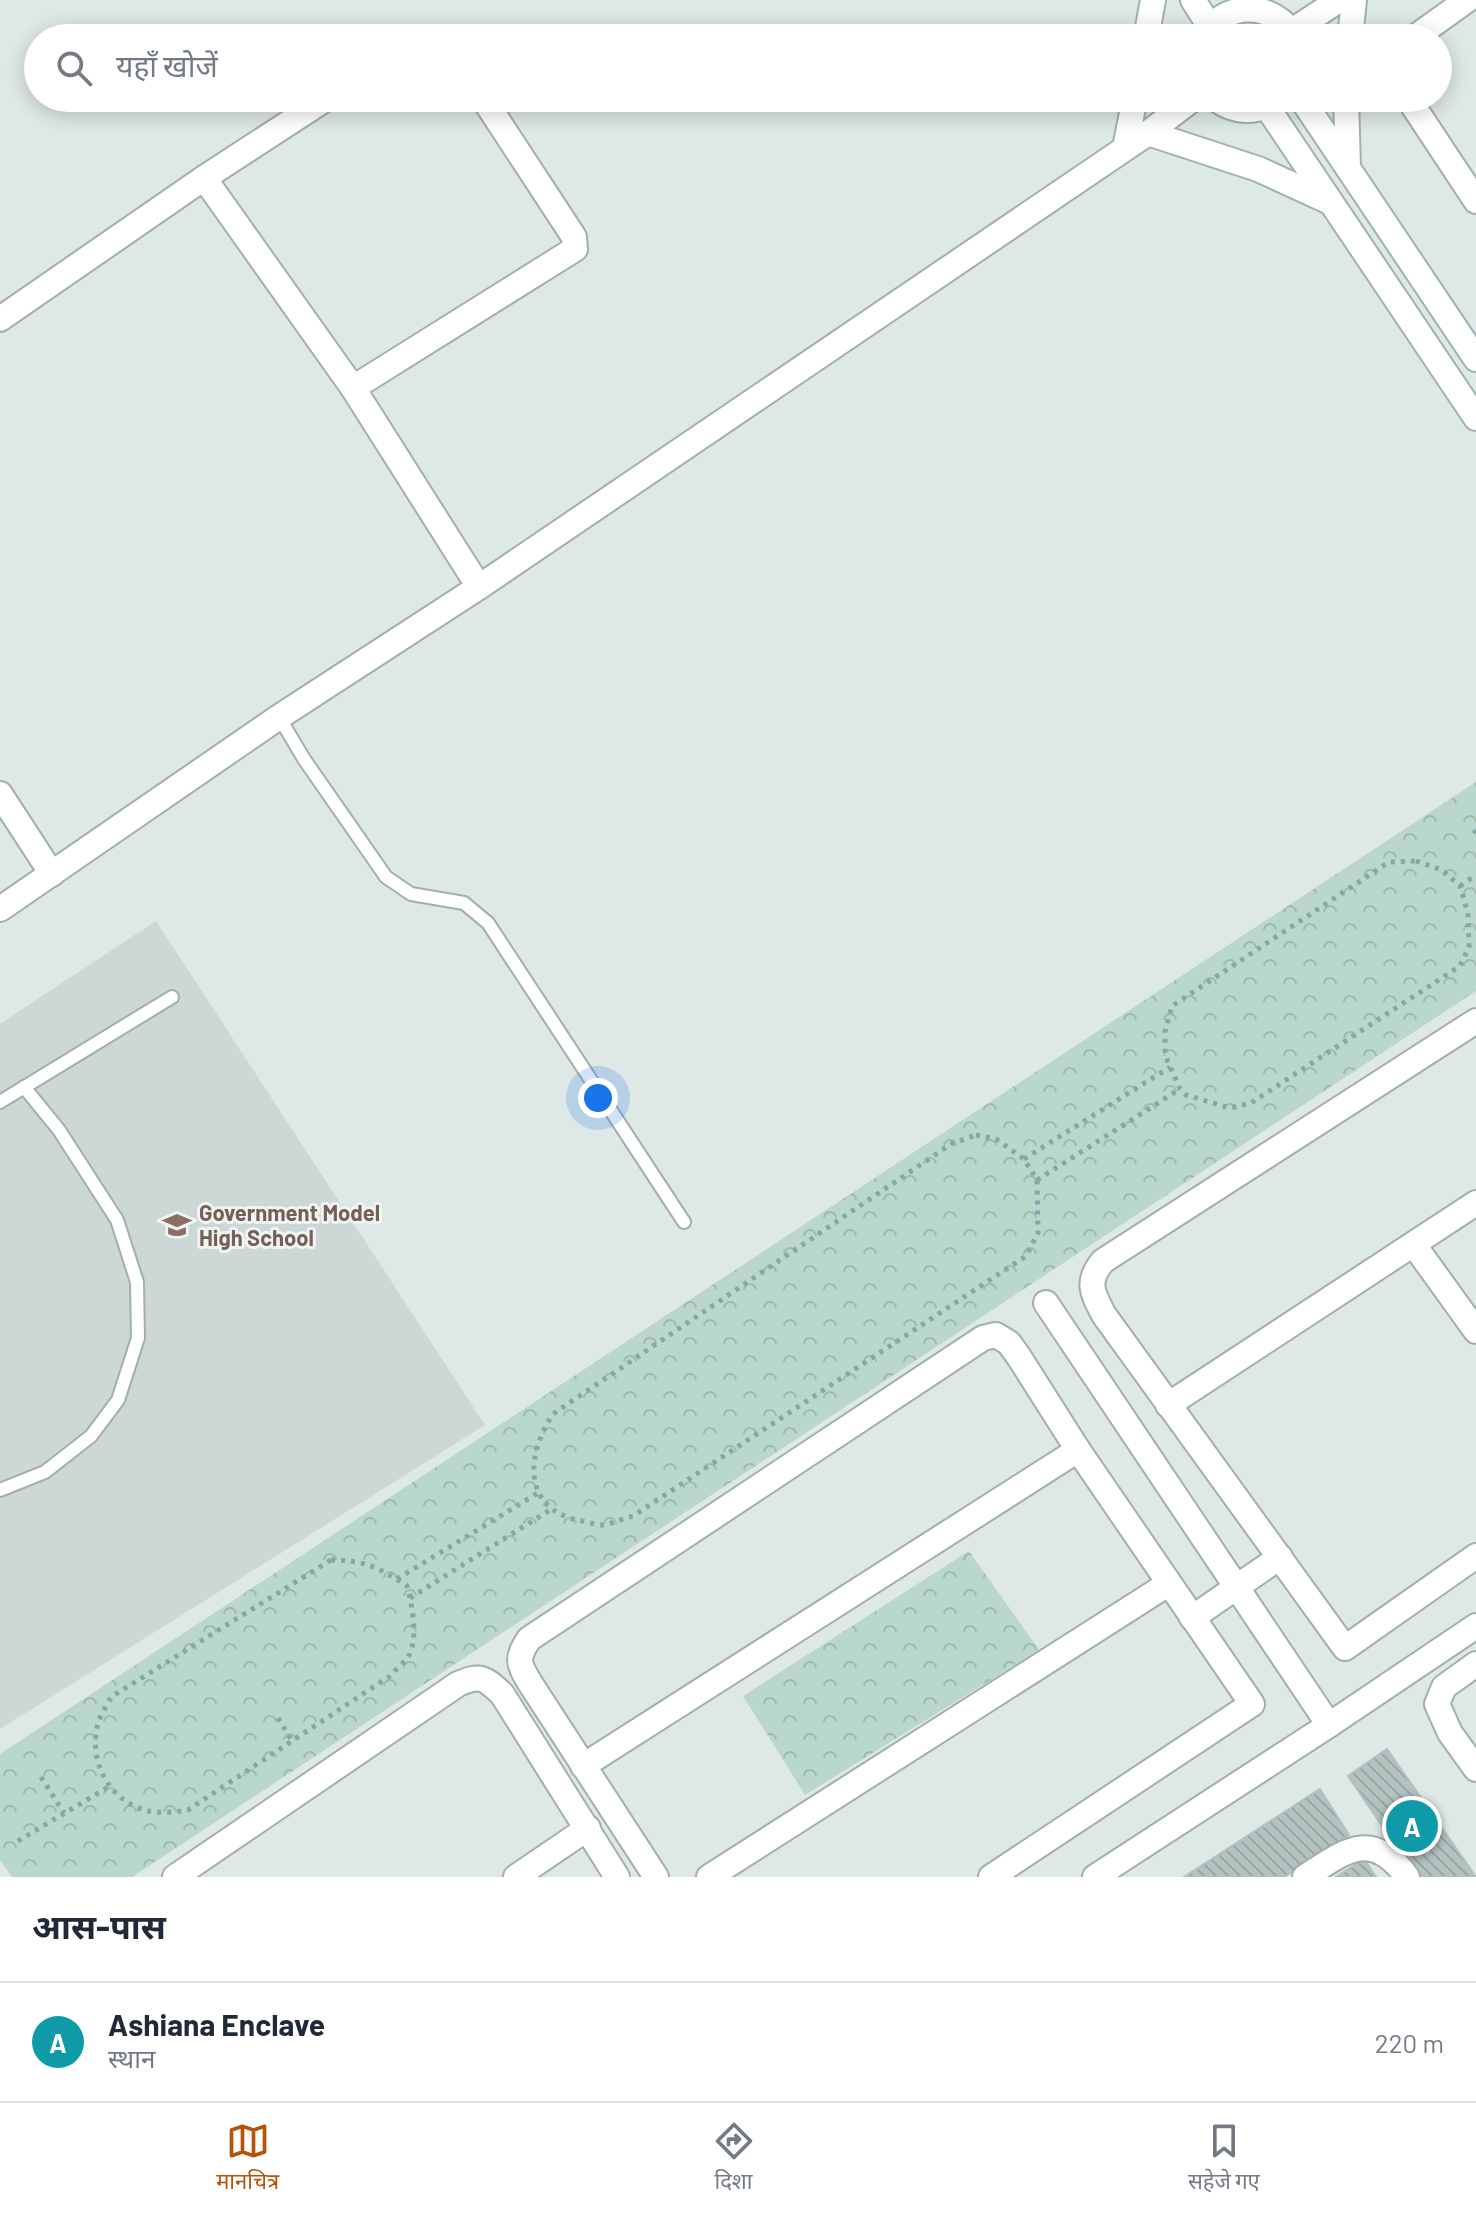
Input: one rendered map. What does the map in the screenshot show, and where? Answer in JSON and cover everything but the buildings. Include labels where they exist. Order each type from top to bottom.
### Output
[{"type":"street","points":[[1149,24],[1153,0]]},
{"type":"street","points":[[1193,0],[1202,24]]},
{"type":"street","points":[[1307,24],[1339,0]]},
{"type":"street","points":[[1351,24],[1354,0]]},
{"type":"street","points":[[1434,24],[1467,0]]},
{"type":"street","points":[[1212,24],[1236,4],[1272,13],[1287,24]]},
{"type":"street","points":[[0,319],[305,112]]},
{"type":"street","points":[[353,388],[575,249],[574,237],[492,112]]},
{"type":"street","points":[[1125,148],[1132,112]]},
{"type":"street","points":[[0,909],[1176,112]]},
{"type":"street","points":[[1280,112],[1330,202],[1476,418]]},
{"type":"street","points":[[1310,112],[1476,359]]},
{"type":"street","points":[[1346,112],[1348,168]]},
{"type":"street","points":[[1417,112],[1476,201]]},
{"type":"street","points":[[1148,133],[1258,169],[1330,202]]},
{"type":"street","points":[[204,178],[353,388],[479,587]]},
{"type":"street","points":[[0,794],[52,874]]},
{"type":"street","points":[[1476,1021],[1103,1261],[1095,1271],[1091,1291],[1104,1315],[1168,1405],[1345,1648],[1476,1556]]},
{"type":"street","points":[[1168,1405],[1476,1203]]},
{"type":"street","points":[[1414,1245],[1476,1331]]},
{"type":"street","points":[[1046,1303],[1329,1725]]},
{"type":"street","points":[[656,1877],[520,1666],[520,1653],[529,1639],[983,1338],[996,1335],[1009,1343],[1168,1584],[1252,1704],[991,1877]]},
{"type":"street","points":[[583,1766],[1078,1450]]},
{"type":"street","points":[[1192,1618],[1280,1557]]},
{"type":"street","points":[[709,1877],[1168,1584]]},
{"type":"street","points":[[1095,1877],[1476,1626]]},
{"type":"street","points":[[1476,1664],[1444,1687],[1437,1704],[1450,1733],[1476,1769]]},
{"type":"street","points":[[175,1877],[458,1684],[473,1678],[487,1680],[502,1694],[617,1877]]},
{"type":"street","points":[[516,1877],[588,1828]]},
{"type":"street","points":[[1305,1877],[1358,1847],[1380,1852],[1395,1860],[1407,1877]]},
{"type":"lane","points":[[279,717],[304,759],[386,877],[411,894],[464,903],[488,923],[684,1222]]},
{"type":"lane","points":[[0,1102],[172,997]]},
{"type":"lane","points":[[0,1490],[45,1472],[91,1436],[118,1400],[138,1338],[137,1282],[117,1220],[59,1130],[24,1087]]},
{"type":"path","points":[[1416,861],[1442,870],[1460,886],[1468,913],[1469,947],[1460,966],[1251,1103],[1230,1108],[1186,1095],[1180,1089],[1165,1055],[1165,1032],[1172,1006],[1389,862],[1416,861]]},
{"type":"path","points":[[1460,886],[1476,875]]},
{"type":"path","points":[[1024,1159],[1170,1067]]},
{"type":"path","points":[[1037,1180],[1180,1089]]},
{"type":"path","points":[[976,1135],[996,1139],[1024,1159],[1037,1180],[1038,1233],[1026,1256],[633,1516],[602,1525],[569,1518],[550,1510],[538,1493],[533,1466],[535,1448],[541,1431],[553,1414],[951,1144],[976,1135]]},
{"type":"path","points":[[397,1579],[538,1493]]},
{"type":"path","points":[[410,1598],[550,1510]]},
{"type":"path","points":[[331,1560],[355,1560],[384,1570],[397,1579],[407,1586],[413,1637],[410,1655],[390,1676],[188,1810],[147,1811],[126,1802],[110,1786],[98,1767],[96,1747],[99,1719],[111,1697],[331,1560]]},
{"type":"path","points":[[278,1718],[292,1741]]},
{"type":"path","points":[[41,1777],[64,1813]]},
{"type":"path","points":[[18,1841],[110,1786]]},
{"type":"shaded area","name":"Government Model High School","points":[[156,921],[485,1425],[0,1729],[0,1024]]},
{"type":"green space","points":[[1476,782],[1476,991],[132,1877],[12,1877],[0,1860],[0,1754]]},
{"type":"green space","points":[[969,1551],[1039,1650],[805,1795],[743,1696]]},
{"type":"place","name":"Government Model High School","points":[[177,1225]]},
{"type":"place","name":"Ashiana Enclave","points":[[1412,1826]]}]
